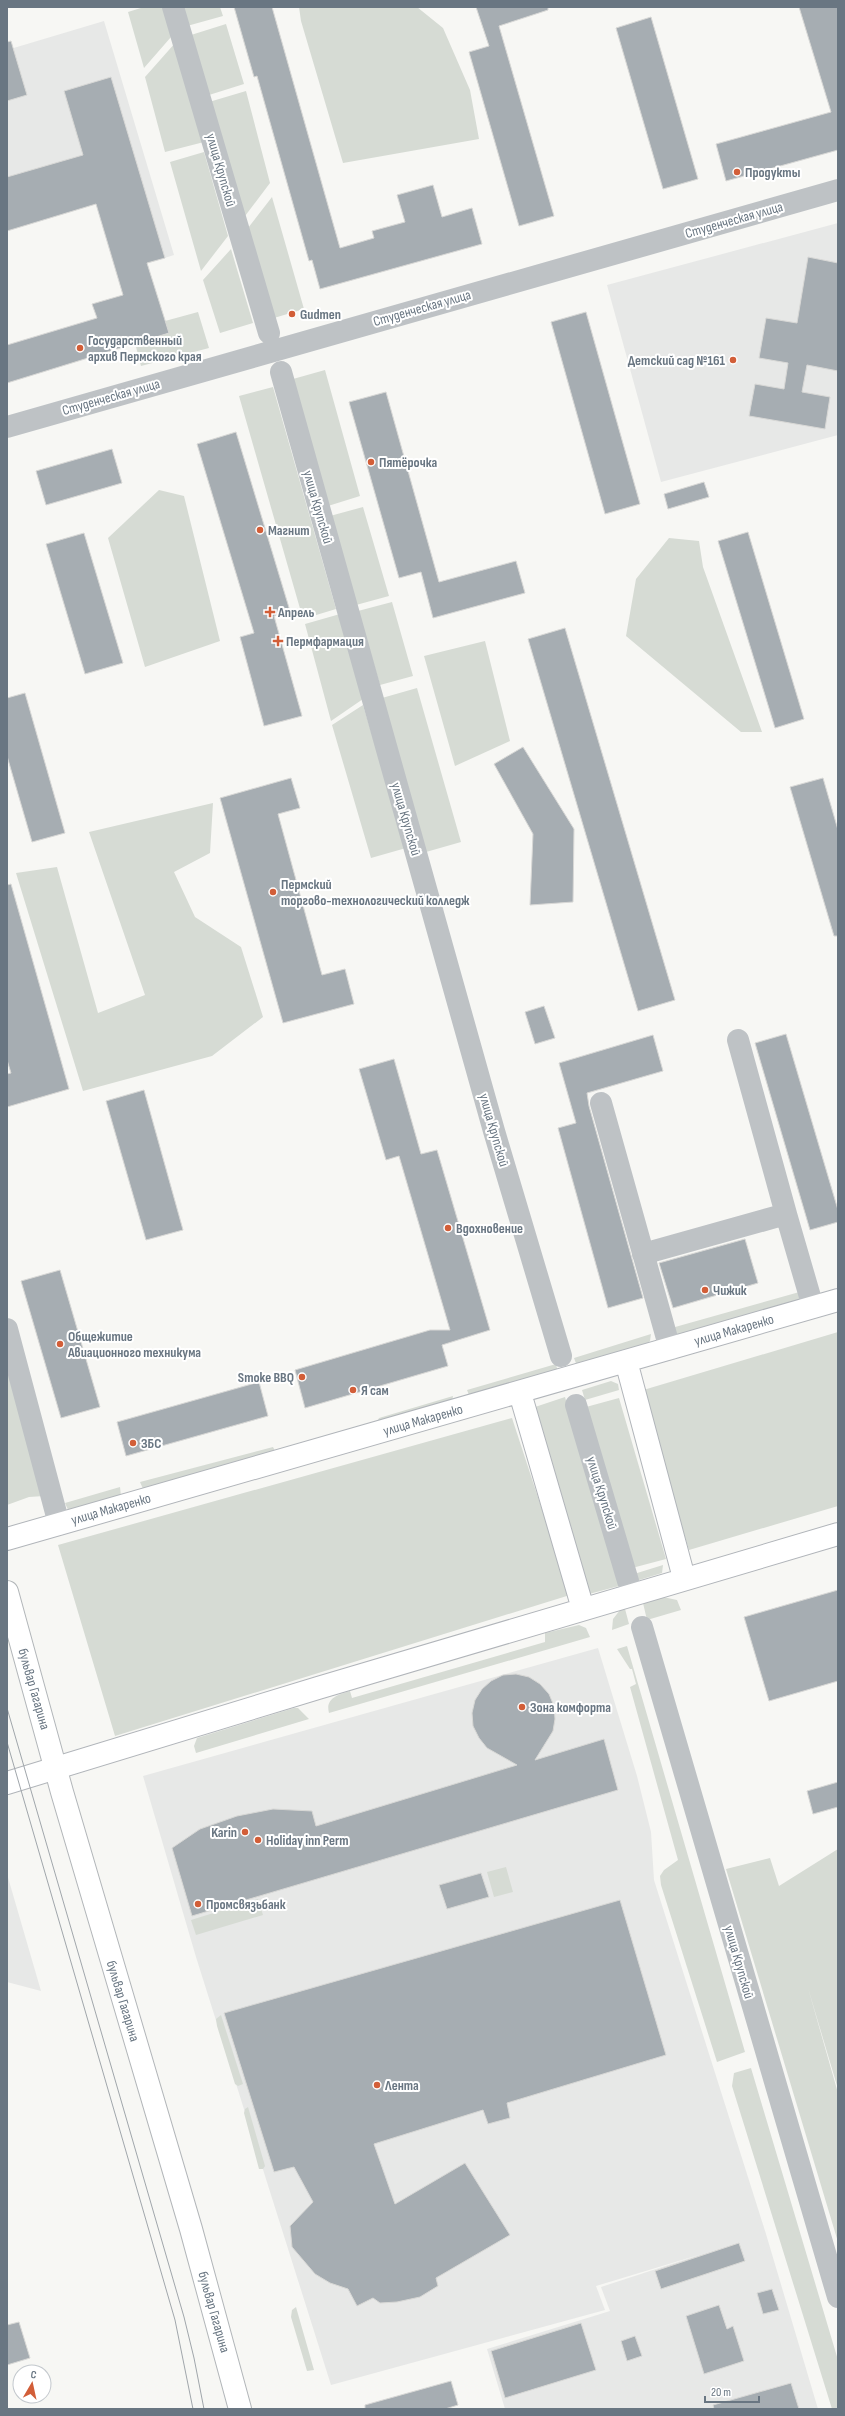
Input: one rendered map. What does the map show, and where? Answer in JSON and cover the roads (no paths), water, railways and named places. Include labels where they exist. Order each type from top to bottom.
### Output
[{"type":"main road","name":"улица Макаренко","points":[[7,1540],[838,1300]]},
{"type":"main road","points":[[626,1361],[684,1578]]},
{"type":"main road","points":[[520,1393],[583,1609]]},
{"type":"main road","points":[[7,1784],[684,1578],[838,1534]]},
{"type":"main road","name":"бульвар Гагарина","points":[[7,1592],[114,1972],[191,2228],[240,2409]]},
{"type":"street","name":"улица Крупской","points":[[173,7],[269,333]]},
{"type":"street","name":"Студенческая улица","points":[[7,427],[838,190]]},
{"type":"street","name":"улица Крупской","points":[[281,372],[479,1079],[561,1356]]},
{"type":"street","points":[[738,1040],[786,1214],[814,1307]]},
{"type":"street","points":[[601,1103],[670,1349]]},
{"type":"street","points":[[643,1254],[786,1214]]},
{"type":"street","points":[[7,1329],[59,1524]]},
{"type":"street","name":"улица Крупской","points":[[576,1405],[628,1581]]},
{"type":"street","name":"улица Крупской","points":[[642,1627],[838,2297]]},
{"type":"tram line","points":[[7,1708],[184,2317],[204,2409]]},
{"type":"tram line","points":[[7,1742],[175,2320],[193,2409]]},
{"type":"place","name":"Продукты","points":[[737,172]]},
{"type":"place","name":"Gudmen","points":[[292,314]]},
{"type":"place","name":"Государственный архив Пермского края","points":[[80,348]]},
{"type":"place","name":"Детский сад №161","points":[[733,360]]},
{"type":"place","name":"Пятёрочка","points":[[371,462]]},
{"type":"place","name":"Магнит","points":[[260,530]]},
{"type":"place","name":"Апрель","points":[[270,612]]},
{"type":"place","name":"Пермфармация","points":[[278,641]]},
{"type":"place","name":"Пермский торгово-технологический колледж","points":[[273,892]]},
{"type":"place","name":"Вдохновение","points":[[448,1228]]},
{"type":"place","name":"Чижик","points":[[705,1290]]},
{"type":"place","name":"Общежитие Авиационного техникума","points":[[60,1344]]},
{"type":"place","name":"Smoke BBQ","points":[[302,1377]]},
{"type":"place","name":"Я сам","points":[[353,1390]]},
{"type":"place","name":"ЗБС","points":[[133,1443]]},
{"type":"place","name":"Зона комфорта","points":[[522,1707]]},
{"type":"place","name":"Karin","points":[[245,1832]]},
{"type":"place","name":"Holiday inn Perm","points":[[258,1840]]},
{"type":"place","name":"Промсвязьбанк","points":[[198,1904]]},
{"type":"place","name":"Лента","points":[[377,2085]]}]
